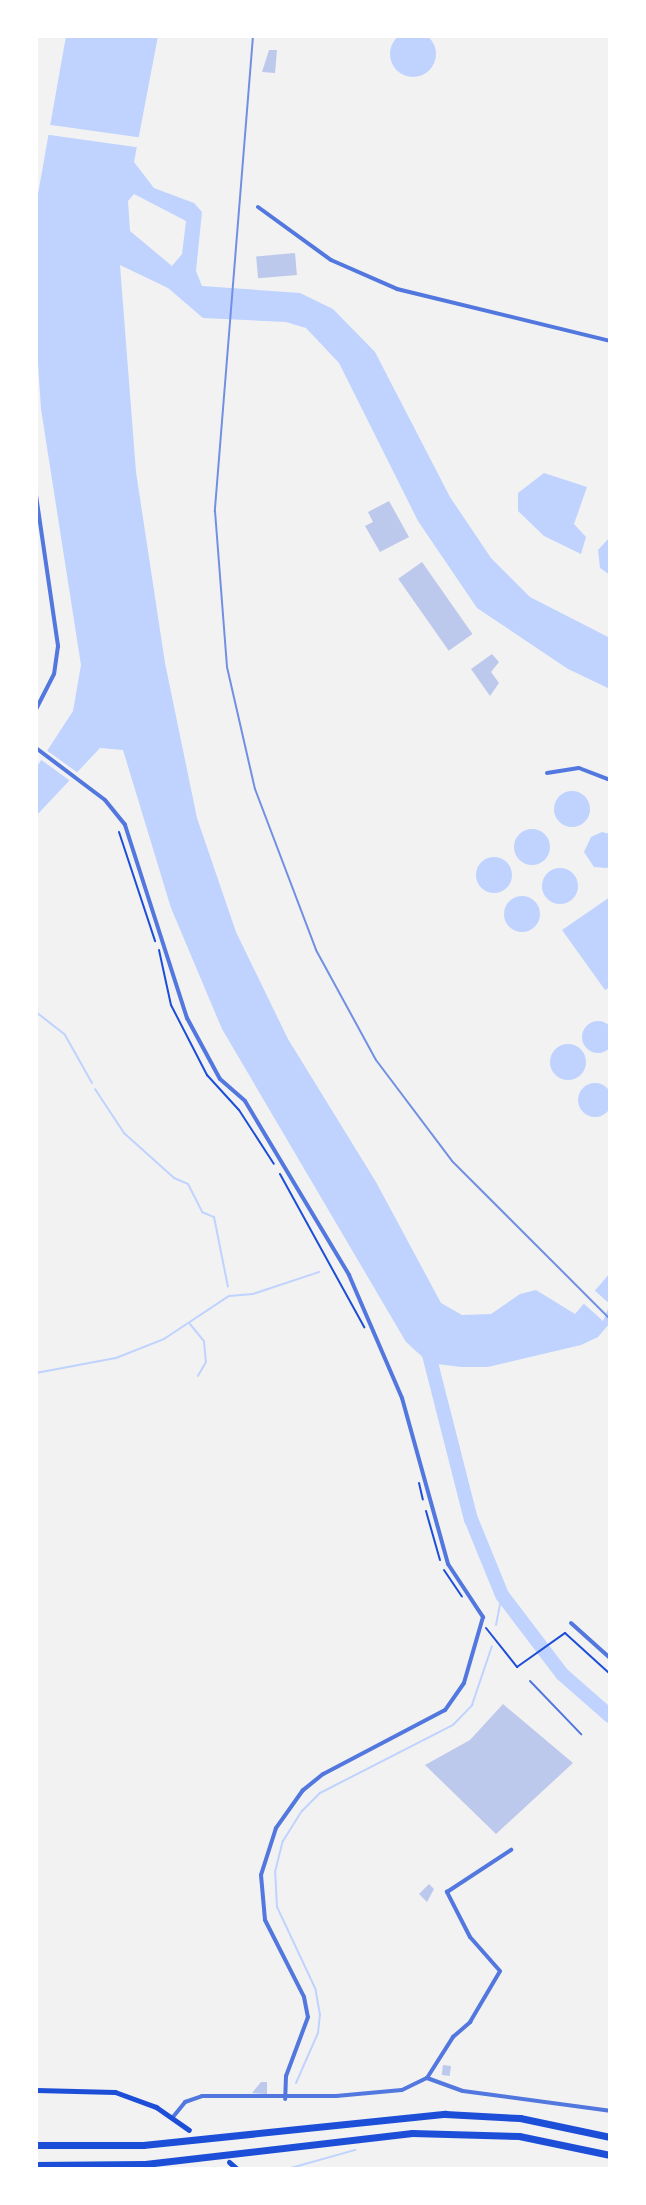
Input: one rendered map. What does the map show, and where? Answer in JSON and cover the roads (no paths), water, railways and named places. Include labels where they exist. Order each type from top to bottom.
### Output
[{"type":"highway","points":[[36,2145],[179,2142],[445,2114],[520,2118],[610,2137]]},
{"type":"highway","points":[[36,2165],[90,2167],[399,2134],[456,2133],[571,2144],[610,2155]]},
{"type":"main road","points":[[36,2090],[115,2092],[173,2117],[189,2130]]},
{"type":"main road","points":[[229,2162],[237,2169]]},
{"type":"street","points":[[258,207],[331,260],[397,289],[610,341]]},
{"type":"street","points":[[36,495],[58,646],[54,674],[36,709]]},
{"type":"street","points":[[36,748],[115,809],[125,825],[167,945],[173,983],[197,1039],[220,1079],[245,1101],[355,1288],[402,1398],[448,1564],[483,1617],[464,1683],[445,1710],[323,1774],[303,1790],[273,1836],[261,1875],[265,1920],[304,1997],[308,2017],[286,2076],[285,2099]]},
{"type":"street","points":[[547,773],[579,768],[610,780]]},
{"type":"street","points":[[571,1623],[610,1658]]},
{"type":"street","points":[[173,2117],[185,2102],[202,2096],[285,2099],[402,2090],[427,2078],[453,2037],[470,2022],[500,1971],[470,1937],[446,1894],[511,1850]]},
{"type":"street","points":[[427,2078],[463,2091],[610,2111]]},
{"type":"lane","points":[[530,1681],[581,1734]]},
{"type":"water","points":[[413,31],[429,38],[436,54],[429,70],[413,77],[397,70],[390,54],[397,38]]},
{"type":"water","points":[[66,36],[158,36],[134,162],[154,188],[194,203],[202,212],[196,271],[202,286],[300,293],[333,309],[375,352],[450,497],[491,558],[530,597],[610,638],[610,689],[568,669],[477,608],[418,521],[339,363],[306,328],[286,322],[203,318],[168,288],[120,265],[136,472],[165,663],[197,818],[236,932],[288,1039],[376,1182],[441,1303],[462,1315],[491,1314],[520,1294],[536,1290],[575,1314],[610,1273],[610,1323],[598,1337],[581,1345],[488,1367],[429,1363],[406,1342],[222,1029],[171,908],[123,750],[100,748],[36,816],[36,768],[73,711],[81,665],[41,409],[36,333],[38,194]],"holes":[[[134,194],[186,221],[182,254],[172,266],[130,231],[128,201]]]},
{"type":"water","points":[[544,473],[587,487],[574,524],[586,537],[581,554],[544,536],[518,511],[518,493]]},
{"type":"water","points":[[610,537],[610,575],[600,568],[598,550]]},
{"type":"water","points":[[572,791],[585,796],[590,809],[585,822],[572,827],[559,822],[554,809],[559,796]]},
{"type":"water","points":[[532,829],[545,834],[550,847],[545,860],[532,865],[519,860],[514,847],[519,834]]},
{"type":"water","points":[[602,832],[610,834],[610,867],[606,868],[594,867],[584,852],[591,837]]},
{"type":"water","points":[[494,857],[507,862],[512,875],[507,888],[494,893],[481,888],[476,875],[481,862]]},
{"type":"water","points":[[560,868],[573,873],[578,886],[573,899],[560,904],[547,899],[542,886],[547,873]]},
{"type":"water","points":[[522,896],[535,901],[540,914],[535,927],[522,932],[509,927],[504,914],[509,901]]},
{"type":"water","points":[[610,897],[610,987],[605,990],[562,930]]},
{"type":"water","points":[[598,1021],[609,1026],[614,1037],[609,1048],[598,1053],[587,1048],[582,1037],[587,1026]]},
{"type":"water","points":[[568,1044],[581,1049],[586,1062],[581,1075],[568,1080],[555,1075],[550,1062],[555,1049]]},
{"type":"water","points":[[595,1083],[607,1088],[612,1100],[607,1112],[595,1117],[583,1112],[578,1100],[583,1088]]},
{"type":"waterway","points":[[36,1012],[65,1035],[92,1083]]},
{"type":"waterway","points":[[95,1089],[124,1133],[174,1178],[188,1184],[202,1212],[214,1217],[228,1287]]},
{"type":"waterway","points":[[36,1373],[116,1358],[164,1339],[229,1296],[253,1294],[319,1272]]},
{"type":"waterway","points":[[190,1324],[204,1341],[206,1362],[198,1376]]},
{"type":"waterway","points":[[427,1347],[471,1519],[502,1595],[562,1674],[610,1716]]},
{"type":"waterway","points":[[496,1625],[502,1595]]},
{"type":"waterway","points":[[296,2083],[318,2033],[320,2015],[315,1988],[277,1907],[275,1872],[283,1841],[302,1811],[320,1793],[453,1725],[472,1705],[492,1646]]},
{"type":"waterway","points":[[287,2169],[355,2150]]},
{"type":"railway","points":[[253,36],[215,511],[227,667],[255,789],[316,950],[376,1060],[452,1161],[610,1319]]}]
